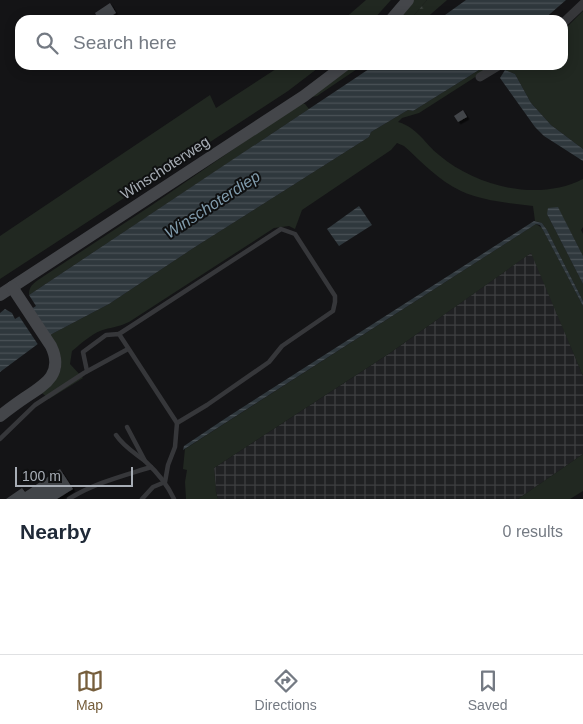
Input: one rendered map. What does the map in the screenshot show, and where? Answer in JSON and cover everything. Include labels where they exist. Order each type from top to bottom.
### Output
[{"type":"main road","points":[[395,15],[408,0]]},
{"type":"main road","name":"Winschoterweg","points":[[0,295],[304,96],[338,70]]},
{"type":"main road","points":[[0,416],[50,379],[55,364],[51,346],[12,287]]},
{"type":"street","points":[[568,18],[583,4]]},
{"type":"street","points":[[480,77],[492,70]]},
{"type":"lane","points":[[87,371],[83,352],[106,335],[119,334],[281,229],[296,234],[335,296],[336,302],[333,311],[282,346],[269,362],[207,405],[177,423]]},
{"type":"lane","points":[[119,334],[177,423],[175,447],[168,465],[165,482]]},
{"type":"lane","points":[[0,439],[34,405],[87,371],[128,349]]},
{"type":"lane","points":[[127,427],[146,462],[165,482],[174,499]]},
{"type":"lane","points":[[116,435],[122,444],[146,462]]},
{"type":"lane","points":[[68,499],[104,482],[151,468]]},
{"type":"lane","points":[[142,499],[153,487],[165,482]]},
{"type":"shaded area","points":[[532,252],[583,376],[583,454],[518,499],[218,499],[214,468],[390,353]]},
{"type":"green space","points":[[366,0],[391,0],[378,15],[349,15]]},
{"type":"green space","points":[[413,0],[427,0],[414,15],[400,15]]},
{"type":"green space","points":[[427,0],[447,0],[430,15],[414,15]]},
{"type":"green space","points":[[583,11],[583,149],[551,125],[531,103],[515,74],[505,70],[568,70],[568,26]]},
{"type":"green space","points":[[274,70],[315,70],[288,91],[0,279],[0,236],[210,95],[216,108]]},
{"type":"green space","points":[[345,70],[356,70],[317,96],[312,97]]},
{"type":"green space","points":[[479,70],[486,70],[419,113],[402,118],[398,122],[405,124],[416,132],[434,151],[454,166],[489,183],[508,188],[528,190],[565,186],[583,179],[583,227],[581,230],[583,234],[583,256],[558,208],[547,214],[583,284],[583,301],[547,230],[542,223],[535,221],[533,206],[505,203],[461,191],[438,177],[404,146],[397,143],[391,150],[302,210],[295,229],[289,226],[274,228],[129,322],[101,330],[88,338],[72,351],[70,364],[83,378],[49,399],[42,393],[56,379],[61,366],[59,352],[50,335],[109,304],[369,137],[371,132],[408,110],[413,111]]},
{"type":"green space","points":[[301,103],[305,104],[309,109],[29,295],[31,286],[39,280]]},
{"type":"green space","points":[[536,224],[542,228],[583,306],[583,376],[531,253],[390,353],[214,468],[218,499],[186,499],[185,482],[187,470],[183,469],[185,449]]},
{"type":"green space","points":[[583,454],[583,491],[570,499],[518,499]]},
{"type":"water","points":[[466,0],[566,0],[549,15],[445,15]]},
{"type":"water","name":"Winschoterdiep","points":[[367,70],[479,70],[413,111],[408,110],[371,132],[369,137],[109,304],[50,335],[0,372],[0,313],[5,309],[12,313],[15,319],[36,306],[29,295]]},
{"type":"water","points":[[505,70],[515,74],[531,103],[551,125],[583,149],[583,161],[544,136],[535,127],[500,78]]},
{"type":"water","points":[[359,206],[372,225],[339,246],[327,229]]},
{"type":"water","points":[[558,207],[583,256],[583,284],[547,214],[548,208]]},
{"type":"water","points":[[534,221],[542,223],[547,230],[583,301],[583,306],[543,230],[540,225],[536,224],[183,450],[184,446],[226,418]]},
{"type":"pier","points":[[32,308],[51,338],[39,346],[19,316]]},
{"type":"building","points":[[110,3],[116,13],[113,15],[96,15],[95,13]]},
{"type":"building","points":[[463,110],[467,117],[458,122],[454,116]]},
{"type":"building","points":[[60,469],[73,489],[57,499],[6,499],[22,488],[25,492]]}]
